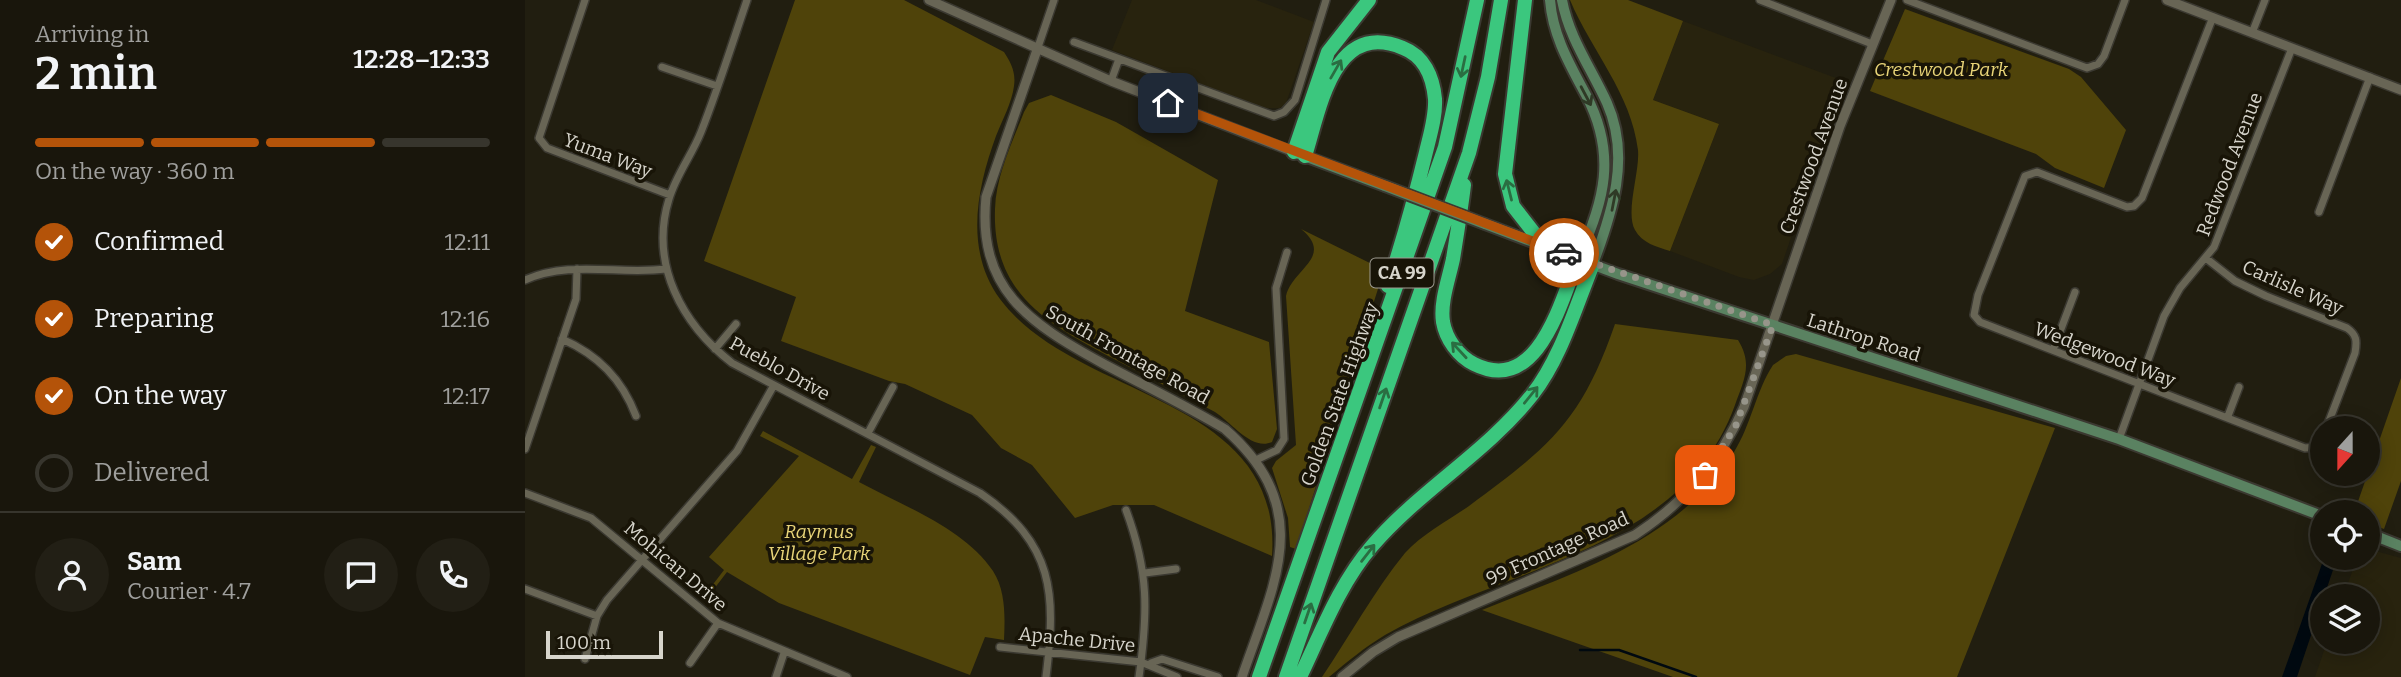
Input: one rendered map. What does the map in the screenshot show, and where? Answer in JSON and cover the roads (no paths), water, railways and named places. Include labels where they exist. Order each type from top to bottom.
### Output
[{"type":"highway","points":[[1299,154],[1328,52],[1369,0]]},
{"type":"highway","name":"Golden State Highway","points":[[1259,677],[1445,148],[1476,0]]},
{"type":"highway","name":"CA 99","points":[[1286,677],[1469,153],[1488,77],[1501,0]]},
{"type":"highway","points":[[1525,0],[1505,174],[1513,206],[1545,247]]},
{"type":"highway","points":[[1299,154],[1333,74],[1346,54],[1359,45],[1385,42],[1416,55],[1427,70],[1436,103],[1428,142],[1409,221],[1307,540]]},
{"type":"highway","points":[[1469,153],[1443,316],[1449,339],[1462,355],[1477,365],[1496,369],[1523,364],[1541,345],[1578,259]]},
{"type":"highway","points":[[1300,677],[1342,592],[1372,546],[1401,517],[1481,448],[1532,395],[1554,360],[1593,264]]},
{"type":"main road","points":[[1550,0],[1555,36],[1593,110],[1604,147],[1601,203],[1578,259]]},
{"type":"main road","points":[[1562,0],[1569,28],[1606,102],[1615,135],[1615,199],[1593,264]]},
{"type":"main road","name":"Lathrop Road","points":[[1299,154],[1578,259],[2119,439],[2310,511]]},
{"type":"main road","points":[[2380,538],[2401,546]]},
{"type":"street","name":"Yuma Way","points":[[585,0],[539,138],[547,148],[670,195]]},
{"type":"street","name":"Pueblo Drive","points":[[747,0],[701,132],[670,195],[664,241],[666,269],[689,321],[715,349],[774,385],[980,493],[1006,511],[1039,556],[1049,591],[1052,613],[1046,677]]},
{"type":"street","name":"Lathrop Road","points":[[929,0],[1111,81],[1299,154]]},
{"type":"street","points":[[1037,50],[1054,0]]},
{"type":"street","points":[[1074,42],[1264,115],[1280,114],[1295,100],[1326,0]]},
{"type":"street","points":[[1760,0],[1872,44]]},
{"type":"street","name":"Crestwood Avenue","points":[[1773,325],[1840,126],[1891,0]]},
{"type":"street","points":[[1907,0],[2087,68],[2098,64],[2104,56],[2125,0]]},
{"type":"street","points":[[2167,0],[2401,90]]},
{"type":"street","points":[[2252,33],[2265,0]]},
{"type":"street","name":"Wedgewood Way","points":[[2213,17],[2142,198],[2134,206],[2127,206],[2037,172],[2025,176],[1978,295],[1974,315],[1980,322],[2305,448],[2310,448]]},
{"type":"street","name":"Redwood Avenue","points":[[2119,439],[2173,298],[2207,259],[2292,48]]},
{"type":"street","name":"South Frontage Road","points":[[1037,50],[986,197],[986,239],[1000,282],[1021,310],[1041,328],[1225,429],[1256,460],[1268,480],[1280,518],[1282,549],[1276,576],[1242,677]]},
{"type":"street","points":[[1111,81],[1119,60]]},
{"type":"street","points":[[661,67],[717,86]]},
{"type":"street","points":[[2319,212],[2370,77]]},
{"type":"street","points":[[1256,460],[1277,450],[1284,439],[1276,288],[1287,252]]},
{"type":"street","name":"Carlisle Way","points":[[2207,259],[2235,281],[2347,328],[2357,338],[2356,348],[2331,416]]},
{"type":"street","points":[[525,449],[576,299],[577,269]]},
{"type":"street","points":[[526,278],[577,269],[635,273],[666,269]]},
{"type":"street","points":[[2053,350],[2075,292]]},
{"type":"street","points":[[715,349],[736,324]]},
{"type":"street","name":"99 Frontage Road","points":[[1342,677],[1373,652],[1398,637],[1608,547],[1659,519],[1705,475],[1723,450],[1744,407],[1773,325]]},
{"type":"street","points":[[562,339],[604,365],[629,400],[636,416]]},
{"type":"street","points":[[585,659],[597,616],[737,451],[774,385]]},
{"type":"street","points":[[869,433],[893,387]]},
{"type":"street","points":[[2228,416],[2239,387]]},
{"type":"street","name":"Mohican Drive","points":[[525,493],[591,518],[718,623],[784,653],[847,677]]},
{"type":"street","points":[[1126,510],[1145,573],[1139,677]]},
{"type":"street","points":[[1145,573],[1176,569]]},
{"type":"street","points":[[525,589],[597,616]]},
{"type":"street","points":[[691,663],[718,623]]},
{"type":"street","name":"Apache Drive","points":[[1000,647],[1151,663],[1163,659],[1218,677]]},
{"type":"street","points":[[776,677],[784,653]]},
{"type":"street","name":"Apache Drive","points":[[1151,663],[1161,672],[1177,677]]},
{"type":"waterway","points":[[1580,650],[1619,650],[1696,677]]},
{"type":"park label","name":"Crestwood Park","points":[[1941,69]]},
{"type":"park label","name":"Raymus Village Park","points":[[819,542]]}]
